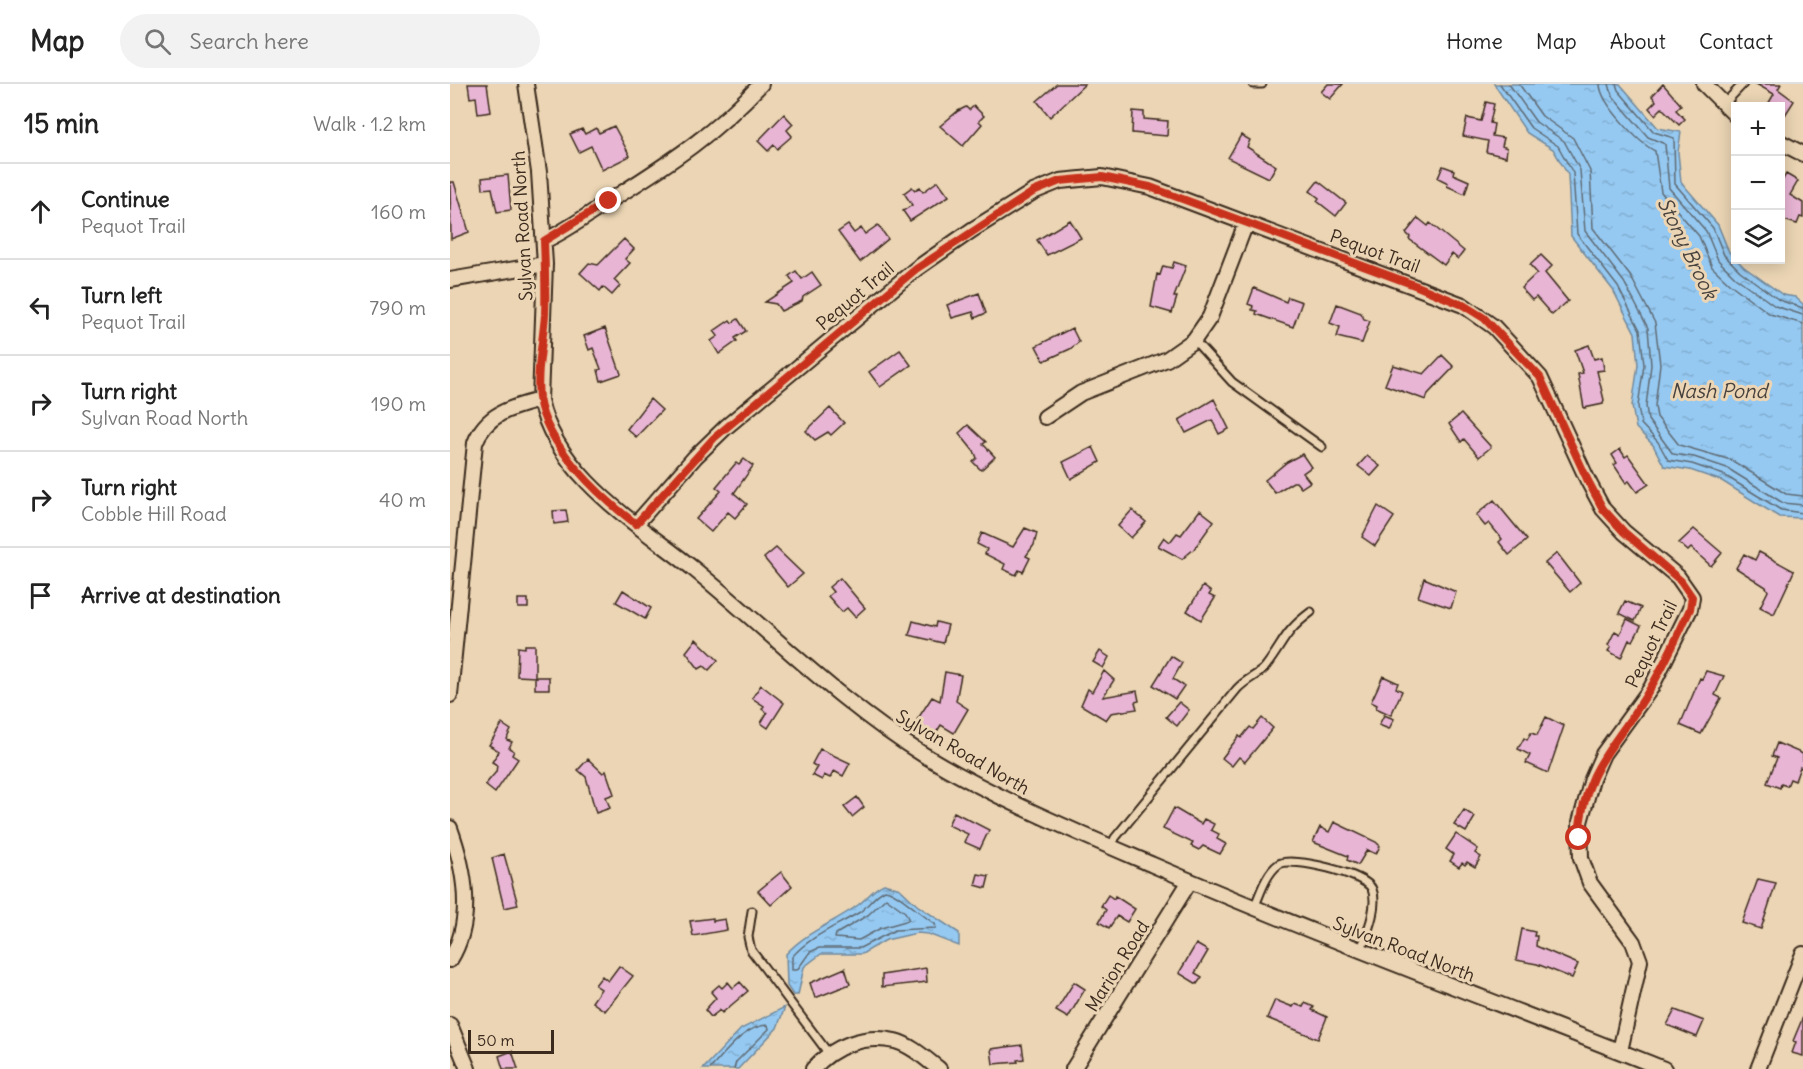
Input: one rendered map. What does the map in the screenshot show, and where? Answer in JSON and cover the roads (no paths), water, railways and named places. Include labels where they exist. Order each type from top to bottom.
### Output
[{"type":"street","name":"Sylvan Road North","points":[[526,84],[539,172],[544,241],[540,400],[549,426],[583,476],[605,500],[697,572],[839,693],[906,743],[1013,802],[1111,847],[1360,952],[1664,1069]]},
{"type":"street","points":[[544,241],[569,228],[692,149],[730,116],[761,84]]},
{"type":"street","points":[[1704,84],[1731,112]]},
{"type":"street","points":[[1785,145],[1803,154]]},
{"type":"street","name":"Pequot Trail","points":[[636,524],[714,438],[875,302],[926,262],[1033,192],[1072,178],[1114,178],[1150,187],[1463,305],[1494,327],[1540,377],[1603,509],[1624,532],[1678,578],[1691,595],[1690,609],[1651,688],[1596,768],[1580,822],[1581,858],[1590,883],[1633,942],[1640,961],[1620,1051]]},
{"type":"street","points":[[1045,417],[1081,393],[1167,359],[1194,340],[1210,316],[1246,223]]},
{"type":"street","points":[[450,280],[545,264]]},
{"type":"street","points":[[450,695],[475,443],[484,426],[500,412],[540,400]]},
{"type":"street","points":[[450,828],[466,909],[460,938],[450,960]]},
{"type":"street","name":"Marion Road","points":[[1073,1069],[1190,881]]},
{"type":"street","points":[[1758,1069],[1803,954]]},
{"type":"street","points":[[450,1025],[468,1069]]},
{"type":"street","points":[[813,1069],[829,1054],[862,1040],[895,1041],[917,1052],[939,1069]]},
{"type":"lane","points":[[1252,84],[1262,84]]},
{"type":"lane","points":[[1723,105],[1743,84]]},
{"type":"lane","points":[[1194,340],[1232,382],[1322,447]]},
{"type":"lane","points":[[1111,847],[1114,838],[1248,676],[1265,668],[1290,627],[1311,612]]},
{"type":"lane","points":[[1254,908],[1271,873],[1278,865],[1290,859],[1357,877],[1368,883],[1374,898],[1360,952]]},
{"type":"lane","points":[[752,910],[748,937],[751,950],[829,1054]]},
{"type":"water","name":"Nash Pond","points":[[1494,84],[1620,84],[1658,128],[1681,132],[1678,152],[1681,182],[1718,225],[1731,254],[1731,264],[1741,264],[1783,295],[1795,297],[1803,304],[1803,518],[1779,517],[1722,481],[1690,470],[1664,466],[1653,445],[1636,428],[1632,406],[1638,365],[1635,333],[1613,290],[1571,236],[1568,175],[1553,149],[1527,133]]},
{"type":"water","points":[[884,884],[900,889],[918,906],[959,933],[959,946],[928,934],[917,933],[886,940],[862,954],[821,954],[804,967],[798,995],[793,995],[787,986],[786,954],[803,939],[849,911]]},
{"type":"water","points":[[785,1007],[777,1028],[738,1069],[703,1069],[741,1029]]},
{"type":"water label","name":"Stony Brook","points":[[1688,248]]}]
